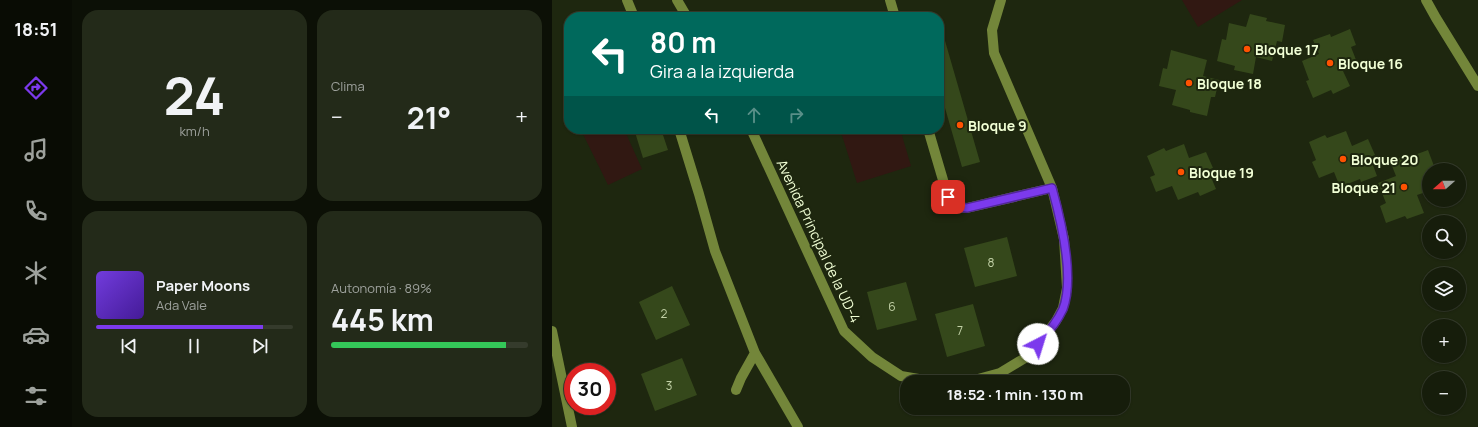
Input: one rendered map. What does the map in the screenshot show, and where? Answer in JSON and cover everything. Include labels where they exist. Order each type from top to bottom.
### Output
[{"type":"street","points":[[627,0],[632,12]]},
{"type":"street","points":[[677,0],[684,12]]},
{"type":"street","points":[[890,0],[894,12]]},
{"type":"street","name":"Avenida Principal de la UD-4","points":[[754,134],[844,331],[872,357],[901,376],[936,382],[967,382],[1000,373],[1025,358],[1046,334],[1063,308],[1067,288],[1064,239],[1052,188],[994,52],[992,30],[1001,0]]},
{"type":"street","points":[[1426,0],[1478,86]]},
{"type":"street","points":[[681,134],[715,251],[755,353],[798,427]]},
{"type":"street","points":[[929,134],[948,197],[955,207],[967,208],[1052,188]]},
{"type":"street","points":[[552,331],[572,427]]},
{"type":"street","points":[[736,390],[755,353]]},
{"type":"shaded area","points":[[1182,0],[1242,0],[1198,27]]},
{"type":"shaded area","points":[[583,134],[626,134],[642,169],[608,185]]},
{"type":"shaded area","points":[[842,134],[901,134],[911,166],[857,183]]},
{"type":"building","name":"Bloque 17","points":[[1250,14],[1267,18],[1266,21],[1285,25],[1282,42],[1277,41],[1272,61],[1256,57],[1253,74],[1234,70],[1235,66],[1217,61],[1222,39],[1226,40],[1229,23],[1246,27]]},
{"type":"building","name":"Bloque 16","points":[[1350,29],[1356,45],[1351,47],[1358,65],[1343,71],[1350,86],[1333,94],[1331,90],[1313,98],[1306,81],[1309,80],[1302,61],[1319,54],[1313,40],[1330,34],[1331,37]]},
{"type":"building","name":"Bloque 9","points":[[944,37],[980,162],[962,167],[944,104]]},
{"type":"building","name":"Bloque 18","points":[[1171,50],[1207,60],[1203,76],[1219,80],[1215,97],[1211,97],[1207,116],[1190,112],[1190,110],[1172,105],[1176,90],[1159,86],[1163,68],[1167,69]]},
{"type":"building","name":"Bloque 20","points":[[1346,131],[1352,146],[1368,139],[1375,155],[1370,157],[1377,176],[1361,182],[1360,179],[1340,187],[1334,172],[1319,178],[1312,162],[1316,160],[1309,142],[1325,135],[1327,138]]},
{"type":"building","points":[[636,134],[663,134],[668,150],[643,158]]},
{"type":"building","name":"Bloque 19","points":[[1184,144],[1189,158],[1206,152],[1213,168],[1208,170],[1216,189],[1200,196],[1198,192],[1178,200],[1172,186],[1156,192],[1150,177],[1155,175],[1147,156],[1164,148],[1166,151]]},
{"type":"building","name":"Bloque 21","points":[[1428,150],[1433,163],[1422,163],[1422,193],[1417,195],[1424,213],[1407,219],[1405,216],[1386,223],[1380,206],[1386,203],[1378,183],[1396,176],[1390,161],[1408,155],[1409,157]]},
{"type":"building","points":[[1007,237],[1017,276],[975,287],[964,248]]},
{"type":"building","points":[[906,282],[917,320],[877,330],[867,292]]},
{"type":"building","points":[[672,286],[690,325],[656,340],[639,302]]},
{"type":"building","points":[[973,304],[985,346],[947,357],[935,314]]},
{"type":"building","points":[[682,358],[697,395],[655,411],[641,374]]},
{"type":"place","name":"Bloque 17","points":[[1247,49]]},
{"type":"place","name":"Bloque 16","points":[[1330,63]]},
{"type":"place","name":"Bloque 18","points":[[1189,83]]},
{"type":"place","name":"Bloque 9","points":[[960,125]]},
{"type":"place","name":"Bloque 20","points":[[1343,159]]},
{"type":"place","name":"Bloque 19","points":[[1181,172]]},
{"type":"place","name":"Bloque 21","points":[[1404,187]]},
{"type":"route","points":[[948,197],[955,207],[967,208],[1052,188],[1064,239],[1067,288],[1063,308],[1038,344]]}]
